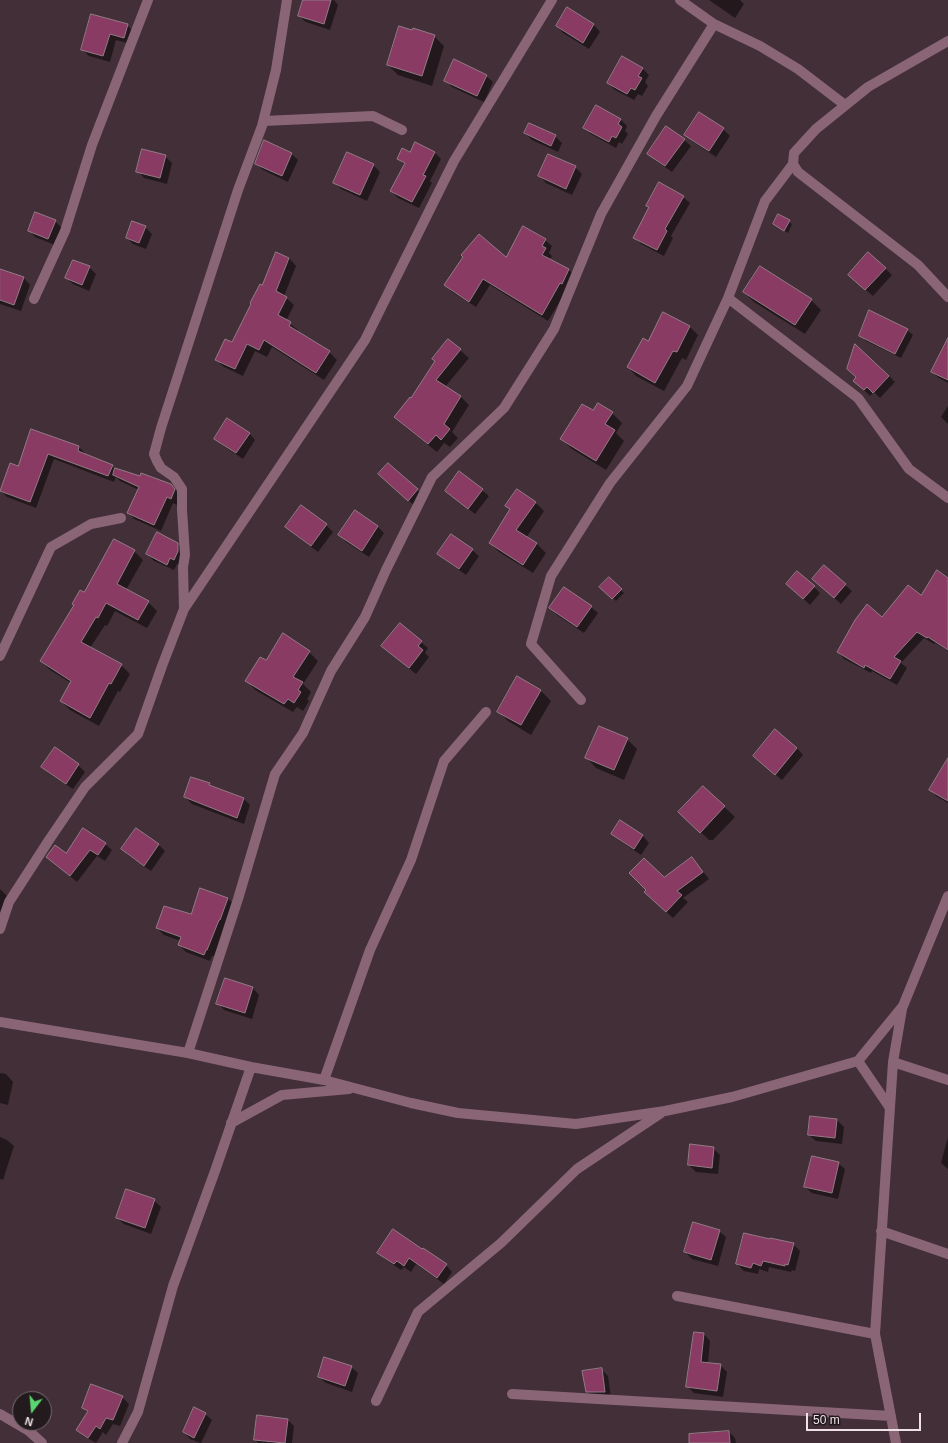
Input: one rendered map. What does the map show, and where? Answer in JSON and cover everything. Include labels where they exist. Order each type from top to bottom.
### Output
[{"type":"street","points":[[34,299],[65,231],[92,145],[148,0]]},
{"type":"street","points":[[184,609],[183,567],[185,555],[182,489],[174,477],[161,468],[154,454],[161,428],[231,212],[264,121],[276,70],[287,0]]},
{"type":"street","points":[[0,929],[9,902],[84,787],[138,734],[184,609],[365,340],[454,162],[552,0]]},
{"type":"street","points":[[680,0],[714,24],[760,46],[798,69],[845,105]]},
{"type":"street","points":[[188,1053],[238,899],[275,774],[303,733],[331,671],[365,618],[386,570],[432,477],[504,408],[554,329],[601,214],[656,116],[714,24]]},
{"type":"street","points":[[581,700],[531,644],[551,576],[610,484],[687,386],[728,298],[765,201],[793,164],[794,153],[816,129],[868,87],[948,41]]},
{"type":"street","points":[[264,121],[373,116],[402,130]]},
{"type":"street","points":[[793,164],[798,172],[918,266],[948,297]]},
{"type":"street","points":[[728,298],[858,398],[909,469],[948,498]]},
{"type":"street","points":[[0,656],[51,547],[91,524],[121,518]]},
{"type":"street","points":[[324,1080],[370,950],[411,860],[444,761],[486,712]]},
{"type":"street","points":[[896,1443],[874,1334],[893,1062],[903,1006],[948,896]]},
{"type":"street","points":[[0,1022],[188,1053],[251,1067],[324,1080],[458,1113],[576,1124],[665,1111],[732,1097],[858,1061],[903,1006]]},
{"type":"street","points":[[858,1061],[890,1108]]},
{"type":"street","points":[[893,1062],[948,1080]]},
{"type":"street","points":[[122,1443],[138,1412],[173,1286],[251,1067]]},
{"type":"street","points":[[231,1123],[282,1095],[355,1088]]},
{"type":"street","points":[[376,1401],[418,1312],[501,1243],[577,1169],[665,1111]]},
{"type":"street","points":[[880,1231],[948,1254]]},
{"type":"street","points":[[677,1296],[874,1334]]},
{"type":"street","points":[[512,1394],[891,1416]]},
{"type":"street","points":[[0,1414],[29,1430],[42,1443]]},
{"type":"building","points":[[303,0],[331,0],[324,24],[298,16]]},
{"type":"building","points":[[567,7],[594,24],[583,43],[556,26]]},
{"type":"building","points":[[91,14],[128,24],[124,38],[110,34],[103,56],[81,50]]},
{"type":"building","points":[[399,26],[412,30],[413,28],[435,35],[422,76],[387,65]]},
{"type":"building","points":[[622,56],[643,68],[638,76],[642,78],[635,90],[631,88],[627,94],[607,83]]},
{"type":"building","points":[[454,59],[487,75],[477,96],[444,81]]},
{"type":"building","points":[[596,105],[621,119],[618,124],[622,127],[616,138],[612,136],[609,142],[583,128]]},
{"type":"building","points":[[699,112],[724,128],[709,151],[684,135]]},
{"type":"building","points":[[529,123],[556,135],[551,146],[524,133]]},
{"type":"building","points":[[666,126],[685,139],[665,166],[647,154]]},
{"type":"building","points":[[264,140],[292,153],[282,176],[255,164]]},
{"type":"building","points":[[415,142],[435,152],[423,175],[426,176],[412,202],[390,191],[405,163],[397,159],[402,148],[410,152]]},
{"type":"building","points":[[142,149],[166,155],[160,178],[136,172]]},
{"type":"building","points":[[347,152],[374,164],[360,195],[333,183]]},
{"type":"building","points":[[548,154],[576,166],[566,189],[538,176]]},
{"type":"building","points":[[659,182],[684,196],[665,229],[667,231],[657,250],[633,238],[649,207],[646,206]]},
{"type":"building","points":[[35,212],[56,220],[48,239],[28,231]]},
{"type":"building","points":[[778,214],[790,220],[784,231],[773,224]]},
{"type":"building","points":[[132,221],[146,226],[139,243],[126,238]]},
{"type":"building","points":[[523,226],[546,239],[542,246],[546,248],[542,255],[569,269],[562,284],[560,283],[542,315],[483,279],[469,302],[444,285],[463,257],[461,255],[479,234],[506,257]]},
{"type":"building","points":[[276,252],[289,258],[276,291],[287,297],[278,315],[291,322],[289,326],[330,351],[316,373],[264,340],[259,350],[247,344],[235,369],[215,360],[225,339],[232,342],[260,284],[262,285]]},
{"type":"building","points":[[868,252],[886,268],[865,290],[848,275]]},
{"type":"building","points":[[73,260],[90,266],[82,285],[65,278]]},
{"type":"building","points":[[760,266],[812,299],[795,325],[743,292]]},
{"type":"building","points":[[0,269],[24,277],[14,305],[0,300]]},
{"type":"building","points":[[869,310],[908,329],[895,354],[859,336]]},
{"type":"building","points":[[663,312],[690,326],[677,352],[673,351],[655,383],[627,367],[643,338],[648,341]]},
{"type":"building","points":[[948,338],[948,380],[931,372]]},
{"type":"building","points":[[448,339],[461,349],[436,380],[461,396],[444,424],[450,429],[441,440],[436,435],[428,444],[394,417],[410,397],[411,398],[435,361],[432,359]]},
{"type":"building","points":[[855,344],[889,376],[873,393],[867,387],[864,390],[853,381],[856,377],[847,369]]},
{"type":"building","points":[[598,403],[613,412],[605,424],[615,430],[596,461],[560,439],[582,404],[593,410]]},
{"type":"building","points":[[227,418],[250,433],[236,453],[214,439]]},
{"type":"building","points":[[31,429],[79,446],[78,451],[113,465],[108,476],[48,454],[30,502],[0,491],[10,463],[18,466]]},
{"type":"building","points":[[388,463],[418,489],[408,501],[378,474]]},
{"type":"building","points":[[115,468],[140,476],[141,473],[171,484],[175,489],[171,499],[167,497],[154,525],[127,513],[139,487],[113,475]]},
{"type":"building","points":[[459,471],[483,489],[468,509],[445,491]]},
{"type":"building","points":[[517,489],[536,502],[516,530],[537,543],[523,565],[489,543],[510,509],[505,506]]},
{"type":"building","points":[[301,505],[327,524],[311,546],[285,527]]},
{"type":"building","points":[[355,510],[378,526],[362,551],[338,535]]},
{"type":"building","points":[[157,532],[178,543],[178,551],[174,560],[170,558],[167,565],[146,554]]},
{"type":"building","points":[[451,534],[473,549],[459,569],[437,554]]},
{"type":"building","points":[[114,539],[135,550],[117,584],[149,601],[138,620],[106,603],[98,618],[96,617],[81,642],[122,664],[111,684],[109,683],[90,718],[60,701],[71,681],[40,661],[74,605],[72,604],[80,590],[84,592]]},
{"type":"building","points":[[824,565],[846,584],[834,598],[812,579]]},
{"type":"building","points":[[937,570],[948,578],[948,650],[917,632],[894,657],[901,661],[890,679],[865,665],[864,668],[837,652],[855,620],[867,604],[882,617],[908,585],[921,595]]},
{"type":"building","points":[[797,571],[815,586],[803,599],[786,584]]},
{"type":"building","points":[[609,577],[622,589],[612,599],[599,587]]},
{"type":"building","points":[[564,587],[592,606],[577,627],[549,608]]},
{"type":"building","points":[[400,623],[422,641],[418,646],[423,650],[409,668],[381,646]]},
{"type":"building","points":[[283,633],[310,651],[293,677],[303,682],[298,690],[301,692],[294,703],[288,699],[284,704],[245,681],[260,657],[266,660]]},
{"type":"building","points":[[517,676],[541,690],[521,725],[497,712]]},
{"type":"building","points":[[599,726],[628,738],[614,770],[585,758]]},
{"type":"building","points":[[775,729],[797,748],[775,775],[753,756]]},
{"type":"building","points":[[55,747],[79,764],[66,784],[41,767]]},
{"type":"building","points":[[948,758],[948,801],[929,790]]},
{"type":"building","points":[[191,777],[210,783],[209,785],[244,798],[237,818],[184,797]]},
{"type":"building","points":[[703,786],[725,806],[700,833],[678,812]]},
{"type":"building","points":[[620,820],[643,835],[634,849],[611,834]]},
{"type":"building","points":[[83,828],[106,843],[98,855],[90,850],[70,876],[46,857],[55,845],[66,853]]},
{"type":"building","points":[[136,828],[159,844],[144,866],[121,849]]},
{"type":"building","points":[[692,857],[703,872],[677,891],[682,895],[666,912],[644,892],[646,890],[629,873],[644,858],[664,877]]},
{"type":"building","points":[[200,888],[228,898],[204,955],[178,945],[181,937],[156,928],[164,906],[191,914]]},
{"type":"building","points":[[225,978],[253,987],[245,1013],[216,1004]]},
{"type":"building","points":[[810,1116],[837,1119],[835,1138],[808,1135]]},
{"type":"building","points":[[690,1144],[714,1147],[712,1168],[688,1165]]},
{"type":"building","points":[[812,1156],[839,1162],[832,1193],[804,1187]]},
{"type":"building","points":[[126,1189],[155,1199],[145,1228],[116,1218]]},
{"type":"building","points":[[693,1222],[720,1230],[711,1260],[684,1252]]},
{"type":"building","points":[[393,1229],[447,1264],[437,1278],[409,1258],[404,1266],[397,1261],[394,1264],[377,1253]]},
{"type":"building","points":[[744,1233],[794,1243],[788,1265],[785,1264],[785,1266],[763,1261],[761,1266],[753,1263],[751,1268],[736,1264]]},
{"type":"building","points":[[694,1332],[704,1333],[701,1362],[721,1364],[717,1391],[686,1387]]},
{"type":"building","points":[[324,1357],[352,1366],[345,1386],[318,1377]]},
{"type":"building","points":[[602,1368],[605,1392],[586,1392],[582,1371]]},
{"type":"building","points":[[91,1384],[123,1396],[113,1420],[106,1418],[100,1429],[96,1426],[88,1438],[76,1430],[88,1411],[82,1408]]},
{"type":"building","points":[[194,1407],[206,1413],[194,1438],[183,1432]]},
{"type":"building","points":[[257,1415],[288,1419],[285,1443],[254,1440]]},
{"type":"building","points":[[729,1431],[730,1443],[689,1443],[689,1434]]}]
